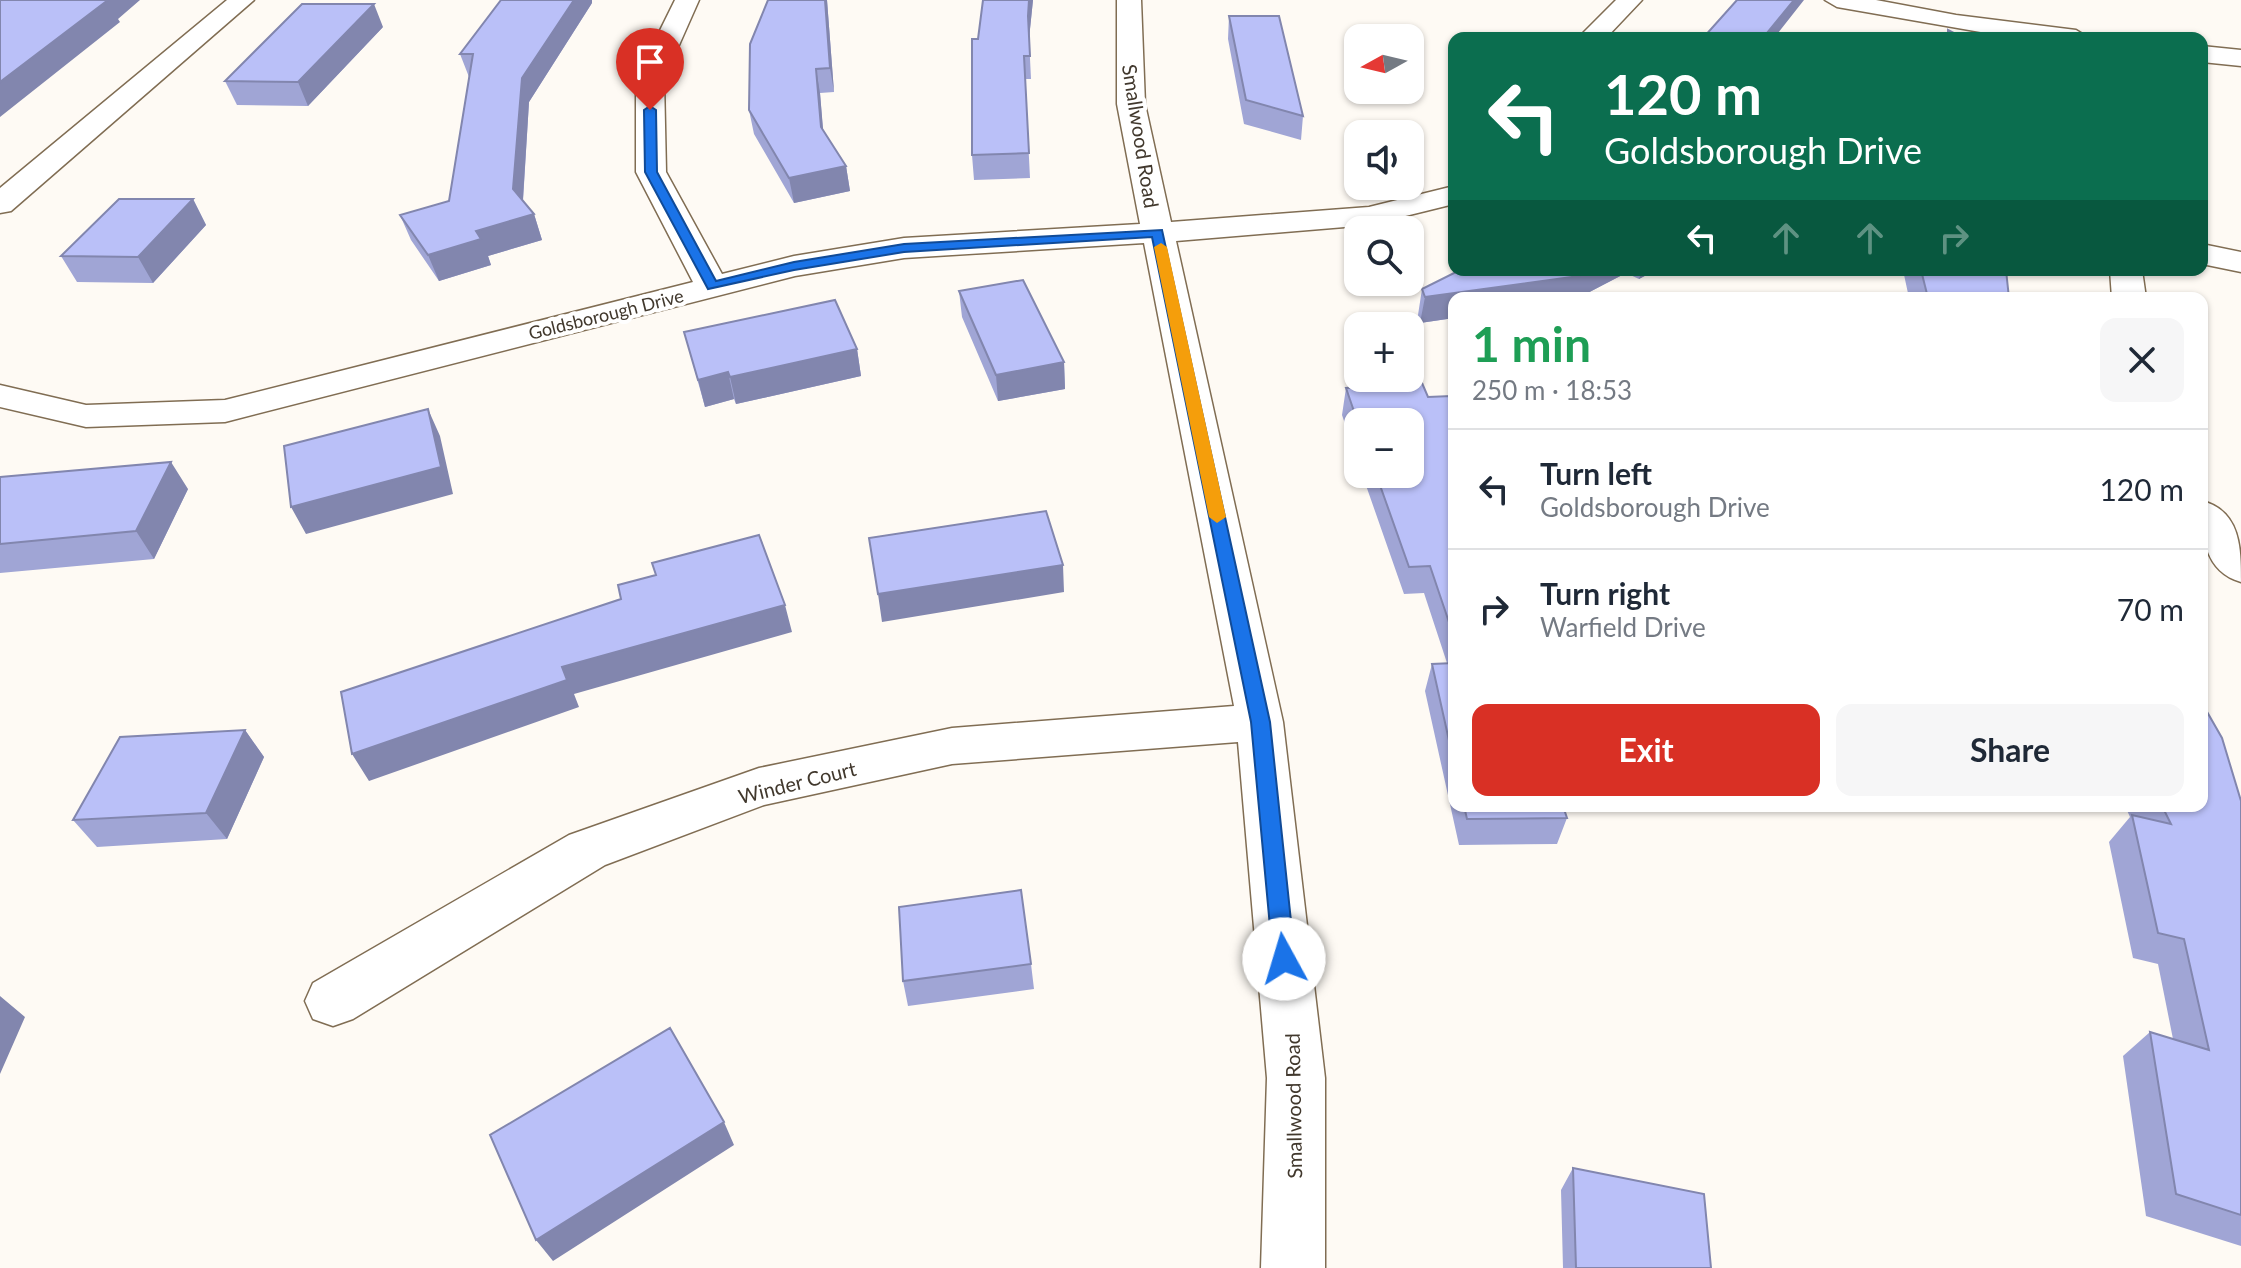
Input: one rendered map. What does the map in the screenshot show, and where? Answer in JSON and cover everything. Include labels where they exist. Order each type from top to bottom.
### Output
[{"type":"street","points":[[1,203],[242,0]]},
{"type":"street","points":[[687,0],[650,79],[651,172],[712,286]]},
{"type":"street","name":"Smallwood Road","points":[[1129,0],[1127,41],[1131,104],[1260,722],[1296,1078],[1293,1268]]},
{"type":"street","points":[[1597,32],[1630,0]]},
{"type":"street","points":[[1837,0],[1956,23],[2028,32]]},
{"type":"street","points":[[2208,55],[2241,58]]},
{"type":"street","name":"Goldsborough Drive","points":[[0,396],[86,416],[225,411],[794,266],[904,248],[1157,233],[1369,216],[1448,196]]},
{"type":"street","points":[[2208,255],[2241,262]]},
{"type":"street","points":[[2208,522],[2241,568]]},
{"type":"street","name":"Winder Court","points":[[333,1001],[587,850],[759,787],[952,746],[1260,722]]},
{"type":"building","points":[[0,0],[108,0],[0,82]]},
{"type":"building","points":[[501,0],[574,0],[522,78],[513,189],[534,214],[476,231],[481,239],[428,255],[400,215],[449,201],[473,54],[460,54]]},
{"type":"building","points":[[768,0],[825,0],[830,68],[816,69],[821,127],[846,166],[789,178],[749,110],[750,44]]},
{"type":"building","points":[[983,0],[1029,0],[1030,56],[1024,56],[1029,153],[972,155],[972,39],[978,39]]},
{"type":"building","points":[[1737,0],[1794,0],[1768,32],[1708,32]]},
{"type":"building","points":[[302,4],[374,4],[298,82],[225,81]]},
{"type":"building","points":[[1229,16],[1279,16],[1303,116],[1246,100]]},
{"type":"building","points":[[119,199],[193,199],[138,257],[61,256]]},
{"type":"building","points":[[1448,276],[1579,276],[1448,292],[1425,297],[1424,288]]},
{"type":"building","points":[[1922,276],[2007,276],[2008,292],[1926,292]]},
{"type":"building","points":[[1023,280],[1064,362],[996,375],[959,291]]},
{"type":"building","points":[[835,300],[857,349],[730,377],[728,372],[698,380],[684,332]]},
{"type":"building","points":[[1424,388],[1428,397],[1448,396],[1448,619],[1430,566],[1409,567],[1381,488],[1424,488],[1424,408],[1353,408],[1347,392],[1424,392]]},
{"type":"building","points":[[428,409],[441,467],[291,507],[284,446]]},
{"type":"building","points":[[171,462],[136,531],[0,544],[0,477]]},
{"type":"building","points":[[1046,511],[1063,565],[878,594],[869,538]]},
{"type":"building","points":[[759,535],[785,605],[562,667],[567,680],[352,754],[341,692],[621,599],[618,585],[656,575],[652,563]]},
{"type":"building","points":[[1448,663],[1448,736],[1432,664]]},
{"type":"building","points":[[2208,714],[2222,738],[2241,801],[2241,1215],[2176,1194],[2150,1032],[2209,1050],[2184,939],[2158,933],[2132,815],[2171,824],[2165,812],[2208,812]]},
{"type":"building","points":[[245,730],[206,813],[73,820],[120,737]]},
{"type":"building","points":[[1465,812],[1565,812],[1567,818],[1467,819]]},
{"type":"building","points":[[1021,890],[1031,964],[903,981],[899,907]]},
{"type":"building","points":[[670,1028],[724,1122],[536,1240],[490,1135]]},
{"type":"building","points":[[1573,1168],[1704,1194],[1711,1268],[1576,1268]]},
{"type":"slow traffic","points":[[1161,247],[1217,517]]},
{"type":"route","points":[[650,110],[651,172],[712,286],[794,266],[904,248],[1157,233],[1260,722],[1284,959]]}]
